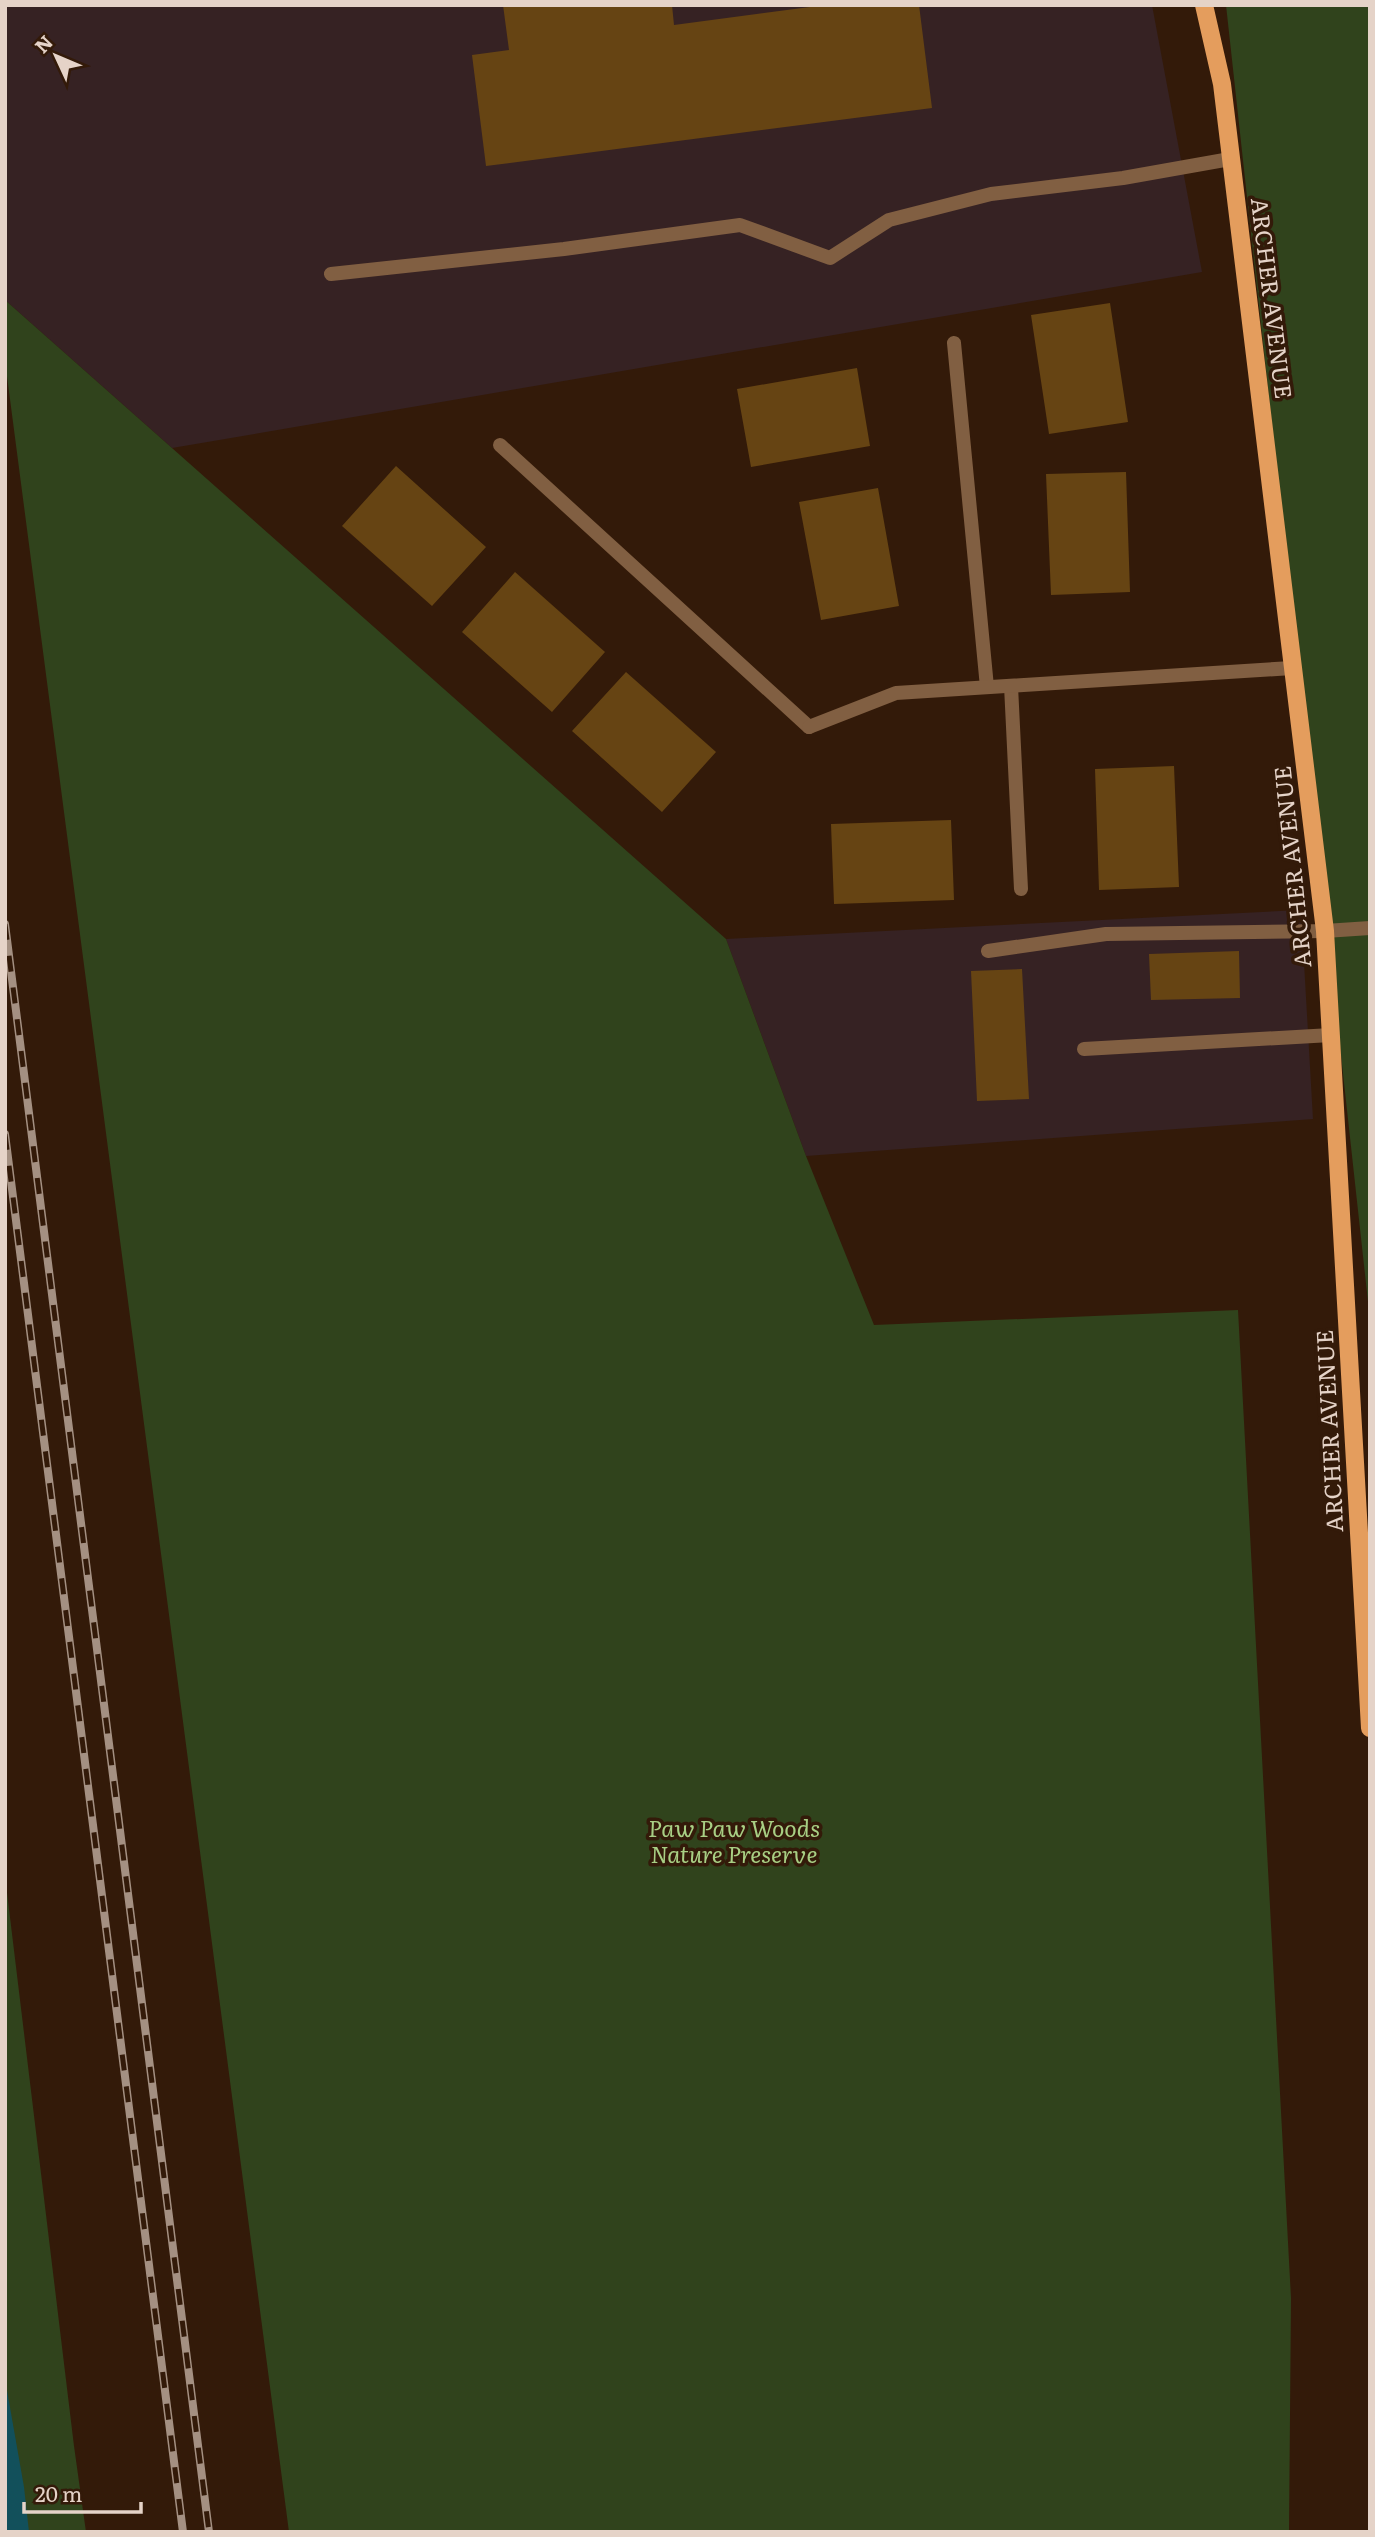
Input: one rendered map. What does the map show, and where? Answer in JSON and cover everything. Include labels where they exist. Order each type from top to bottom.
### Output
[{"type":"main road","name":"ARCHER AVENUE","points":[[1204,5],[1222,84],[1325,931],[1370,1728]]},
{"type":"street","points":[[331,274],[564,249],[740,225],[830,258],[889,220],[991,194],[1123,178],[1230,159]]},
{"type":"street","points":[[954,343],[987,687]]},
{"type":"street","points":[[500,445],[809,727],[896,693],[1292,668]]},
{"type":"street","points":[[1011,686],[1021,889]]},
{"type":"street","points":[[988,951],[1106,934],[1370,928]]},
{"type":"street","points":[[1084,1049],[1331,1035]]},
{"type":"shaded area","points":[[5,5],[1152,5],[1202,272],[172,448],[5,300]]},
{"type":"shaded area","points":[[1301,910],[1313,1119],[806,1156],[726,939]]},
{"type":"green space","points":[[1226,5],[1370,5],[1370,1320]]},
{"type":"green space","name":"Paw Paw Woods Nature Preserve","points":[[5,300],[726,939],[806,1156],[874,1325],[1238,1310],[1291,2298],[1289,2532],[289,2532],[5,361]]},
{"type":"green space","points":[[5,1876],[74,2446],[86,2532],[5,2532]]},
{"type":"water","points":[[5,2379],[24,2487],[29,2532],[5,2532]]},
{"type":"building","points":[[503,5],[672,5],[674,25],[825,5],[919,5],[932,108],[486,166],[472,55],[509,50]]},
{"type":"building","points":[[1110,303],[1128,422],[1049,434],[1031,315]]},
{"type":"building","points":[[857,368],[870,446],[751,467],[737,389]]},
{"type":"building","points":[[396,466],[486,547],[432,606],[342,526]]},
{"type":"building","points":[[1126,472],[1130,592],[1051,595],[1046,474]]},
{"type":"building","points":[[878,488],[899,606],[821,620],[799,502]]},
{"type":"building","points":[[515,572],[605,652],[552,712],[462,632]]},
{"type":"building","points":[[626,672],[716,752],[662,812],[572,731]]},
{"type":"building","points":[[1174,766],[1179,887],[1099,890],[1095,769]]},
{"type":"building","points":[[951,820],[954,900],[834,904],[831,824]]},
{"type":"building","points":[[1239,951],[1240,998],[1151,1000],[1149,954]]},
{"type":"building","points":[[1022,969],[1029,1099],[977,1101],[971,971]]},
{"type":"railway","points":[[5,924],[209,2532]]},
{"type":"railway","points":[[5,1134],[183,2532]]}]
